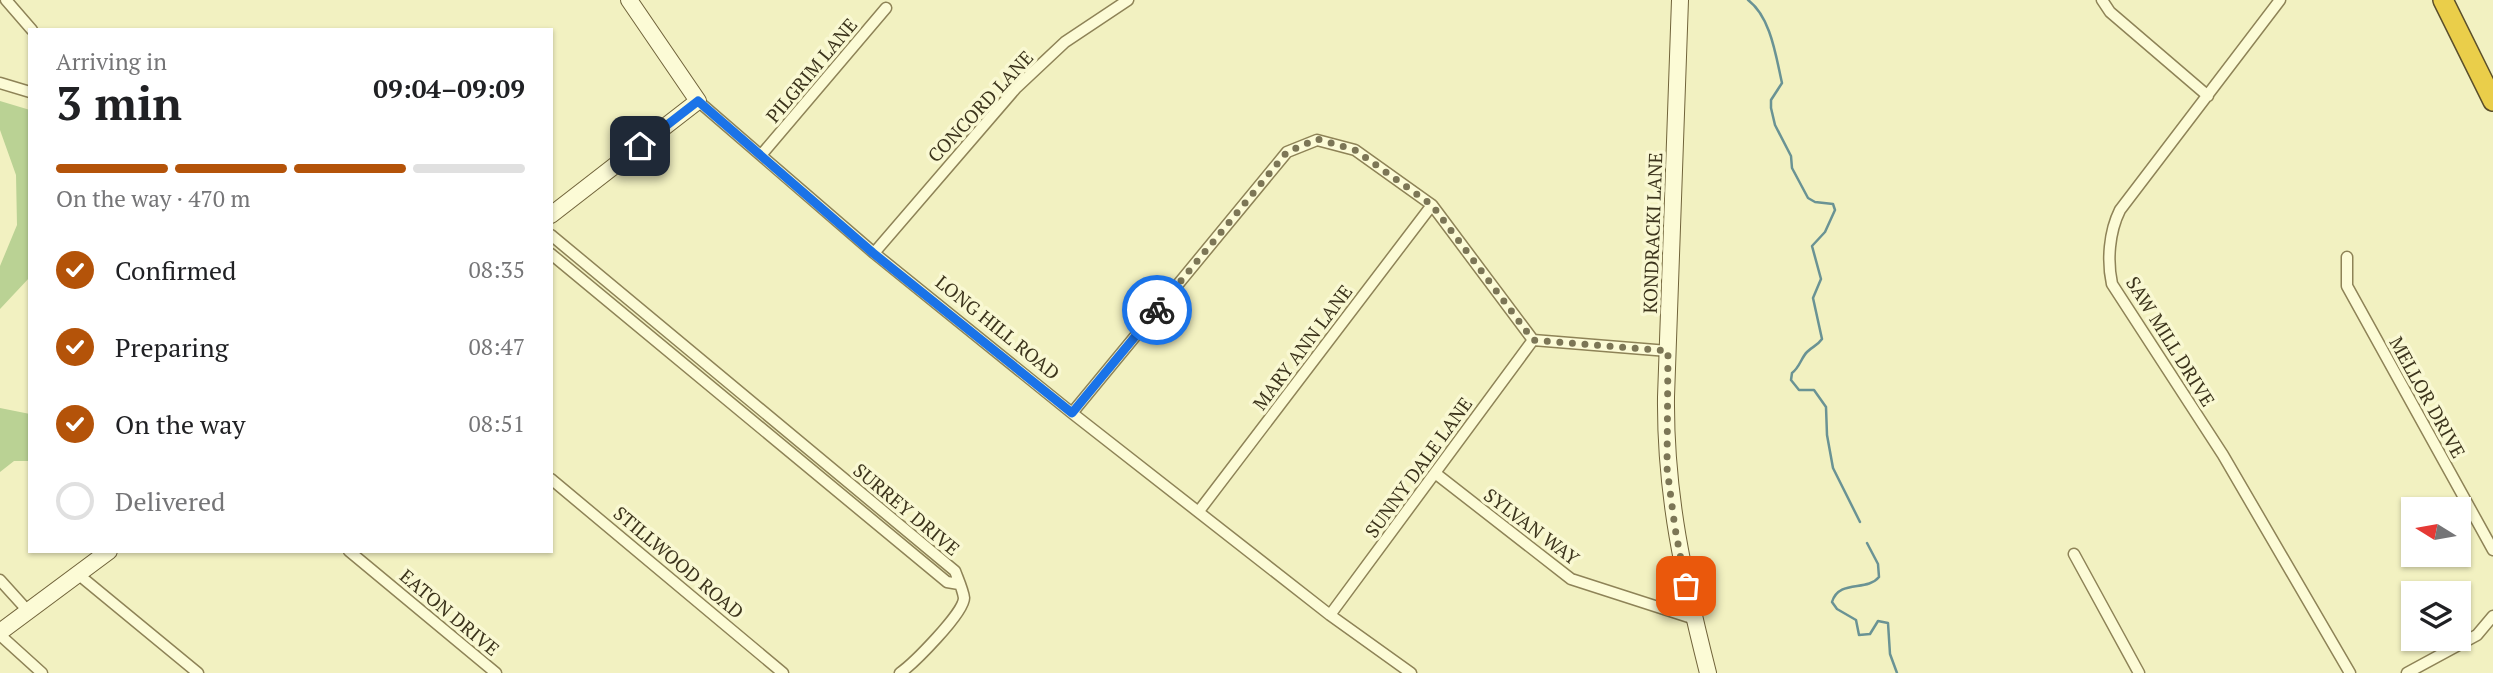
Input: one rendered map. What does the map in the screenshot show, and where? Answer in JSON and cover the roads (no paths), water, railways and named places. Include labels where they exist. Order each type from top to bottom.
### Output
[{"type":"highway","points":[[2443,0],[2493,101]]},
{"type":"main road","name":"LONG HILL ROAD","points":[[629,0],[698,101]]},
{"type":"main road","name":"KONDRACKI LANE","points":[[1680,0],[1666,434],[1669,485],[1678,545],[1708,673]]},
{"type":"main road","points":[[553,213],[698,101]]},
{"type":"main road","points":[[0,633],[106,553]]},
{"type":"street","points":[[6,0],[30,28]]},
{"type":"street","name":"CONCORD LANE","points":[[873,253],[1016,88],[1065,42],[1128,0]]},
{"type":"street","points":[[2102,0],[2110,12],[2208,96]]},
{"type":"street","name":"SAW MILL DRIVE","points":[[2280,0],[2118,215],[2109,258],[2112,284],[2223,455],[2350,673]]},
{"type":"street","name":"PILGRIM LANE","points":[[762,154],[886,8]]},
{"type":"street","points":[[0,83],[28,91]]},
{"type":"street","name":"LONG HILL ROAD","points":[[698,101],[873,253],[1072,413],[1330,615],[1411,673]]},
{"type":"street","points":[[1072,413],[1287,152],[1317,139],[1355,150],[1432,205],[1533,340],[1668,351]]},
{"type":"street","name":"MARY ANN LANE","points":[[1199,511],[1432,205]]},
{"type":"street","name":"SURREY DRIVE","points":[[553,237],[955,571],[959,584],[947,582],[553,256]]},
{"type":"street","name":"MELLOR DRIVE","points":[[2347,257],[2347,286],[2493,550]]},
{"type":"street","name":"SUNNY DALE LANE","points":[[1330,615],[1533,340]]},
{"type":"street","name":"SYLVAN WAY","points":[[1435,473],[1571,579],[1695,619]]},
{"type":"street","name":"STILLWOOD ROAD","points":[[553,481],[783,673]]},
{"type":"street","name":"EATON DRIVE","points":[[351,553],[496,673]]},
{"type":"street","points":[[2074,554],[2139,673]]},
{"type":"street","points":[[79,575],[198,673]]},
{"type":"street","points":[[0,580],[28,611]]},
{"type":"street","points":[[900,673],[919,659],[960,609],[964,598],[959,584]]},
{"type":"street","points":[[2407,673],[2477,635],[2493,616]]},
{"type":"street","points":[[0,633],[6,642],[42,673]]},
{"type":"waterway","points":[[1748,0],[1762,16],[1775,50],[1782,83],[1771,100],[1771,108],[1775,125],[1791,156],[1792,168],[1808,198],[1815,202],[1833,204],[1835,210],[1825,232],[1812,246],[1821,279],[1813,298],[1822,339],[1805,354],[1792,373],[1791,380],[1799,390],[1814,390],[1826,407],[1827,435],[1833,468],[1860,522]]},
{"type":"waterway","points":[[1867,543],[1878,564],[1879,577],[1868,584],[1841,590],[1832,602],[1837,609],[1856,620],[1859,635],[1870,634],[1878,621],[1888,623],[1890,654],[1897,673]]}]
